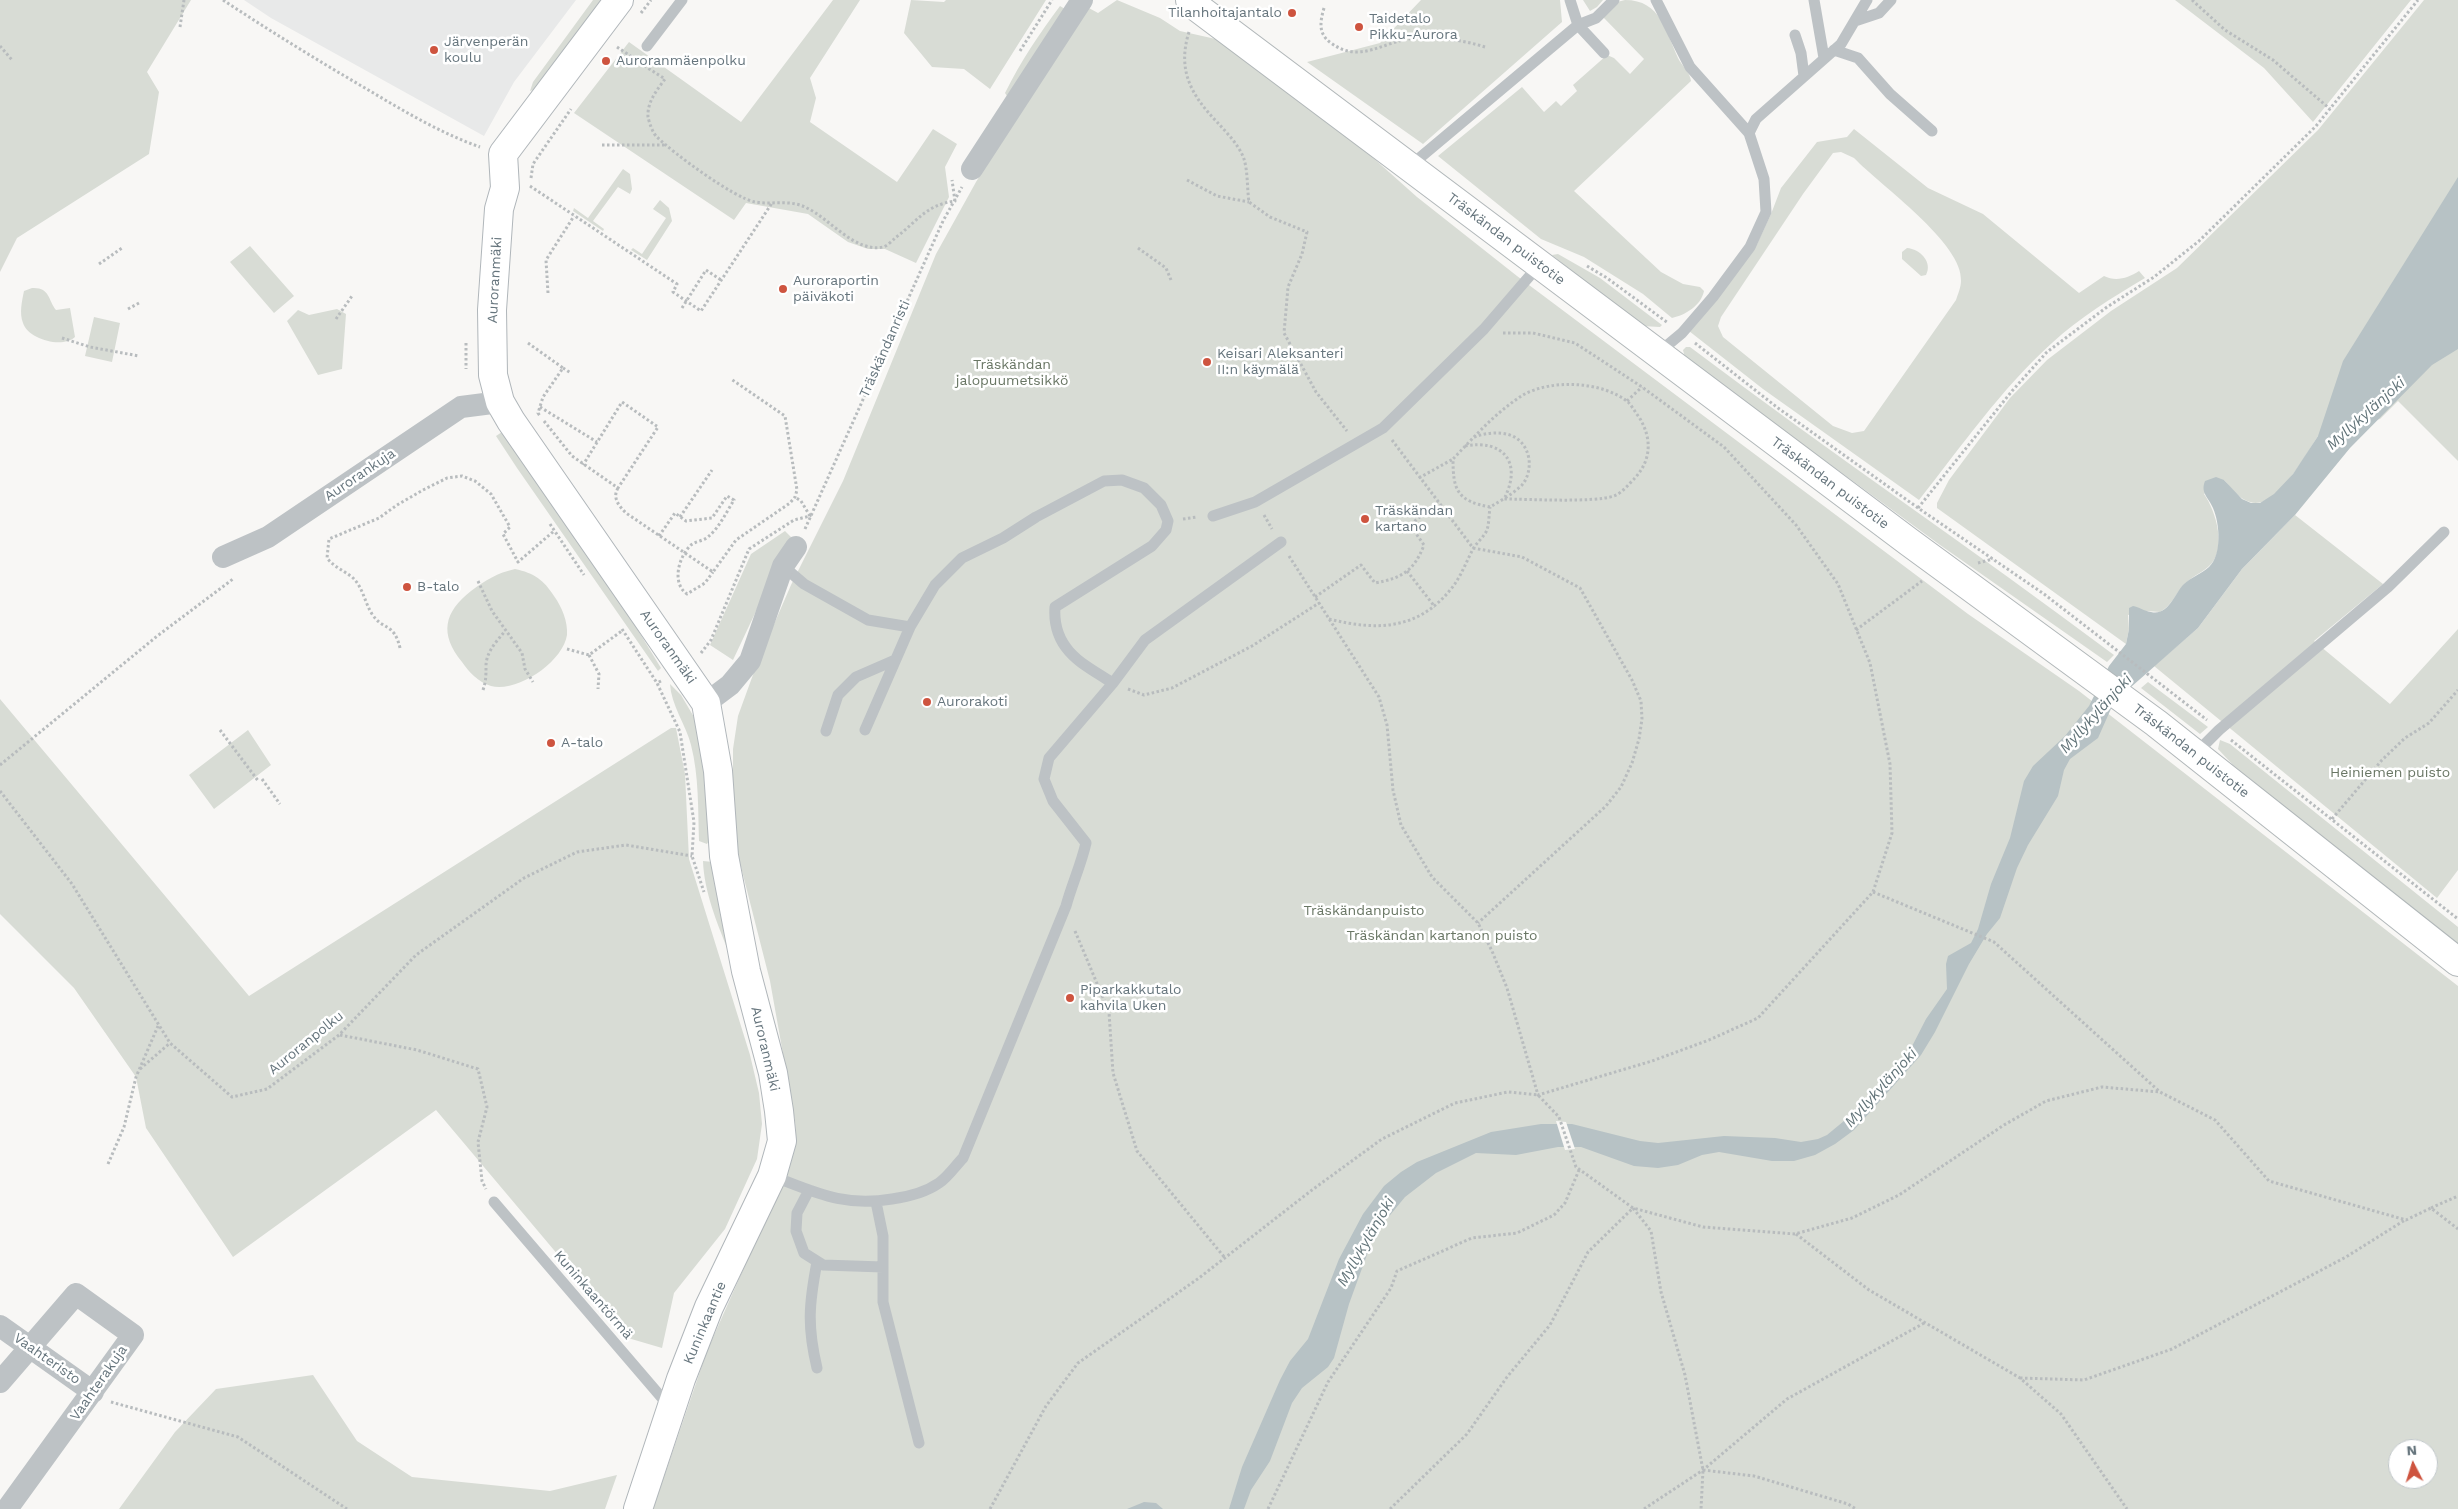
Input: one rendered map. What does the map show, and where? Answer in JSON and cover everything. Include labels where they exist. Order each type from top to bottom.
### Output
[{"type":"main road","name":"Träskändan puistotie","points":[[1188,3],[1410,166],[1948,571],[2072,660],[2196,753],[2458,962]]},
{"type":"main road","name":"Auroranmäki","points":[[629,8],[536,113],[503,154],[517,187],[500,209],[492,310],[493,375],[500,402],[706,703],[718,771],[724,856],[746,971],[773,1073],[782,1141]]},
{"type":"main road","name":"Kuninkaantie","points":[[638,1509],[673,1404],[709,1308],[772,1176],[782,1141]]},
{"type":"street","points":[[972,169],[1082,0]]},
{"type":"street","name":"Aurorankuja","points":[[223,557],[268,537],[461,408],[473,404],[500,402]]},
{"type":"street","points":[[706,703],[730,685],[750,661],[783,566],[796,548]]},
{"type":"street","name":"Vaahterakuja","points":[[0,1382],[76,1294],[133,1335],[101,1397],[7,1509]]},
{"type":"street","name":"Vaahteristo","points":[[0,1326],[101,1397]]},
{"type":"lane","points":[[647,46],[682,0]]},
{"type":"lane","points":[[1570,0],[1578,25],[1604,53]]},
{"type":"lane","points":[[1410,166],[1578,25],[1596,18],[1614,0]]},
{"type":"lane","points":[[1656,0],[1690,67],[1749,133],[1764,179],[1766,212],[1750,248],[1713,297],[1682,333],[1658,353]]},
{"type":"lane","points":[[1814,0],[1824,58]]},
{"type":"lane","points":[[1749,133],[1756,119],[1840,44],[1867,0]]},
{"type":"lane","points":[[1855,21],[1879,13],[1891,0]]},
{"type":"lane","points":[[1795,35],[1804,76]]},
{"type":"lane","points":[[1834,50],[1858,58],[1890,94],[1932,131]]},
{"type":"lane","points":[[1213,516],[1255,502],[1383,428],[1484,329],[1540,264]]},
{"type":"lane","points":[[865,730],[910,627],[935,585],[962,558],[1003,538],[1036,517],[1104,481],[1122,480],[1144,488],[1161,506],[1168,520],[1166,530],[1152,546],[1055,607],[1054,621],[1059,637],[1077,661],[1113,683]]},
{"type":"lane","points":[[2196,753],[2219,730],[2388,587],[2444,532]]},
{"type":"lane","points":[[772,1176],[809,1190],[850,1202],[876,1202],[906,1197],[940,1183],[963,1158],[1066,906],[1072,882],[1080,865],[1086,843],[1053,801],[1044,779],[1049,758],[1113,683],[1145,640],[1281,542]]},
{"type":"lane","points":[[783,566],[804,584],[868,620],[910,627]]},
{"type":"lane","points":[[826,731],[838,695],[856,677],[895,660]]},
{"type":"lane","points":[[809,1190],[797,1213],[796,1231],[804,1253],[823,1265],[883,1267]]},
{"type":"lane","name":"Kuninkaantörmä","points":[[494,1202],[662,1398],[673,1404]]},
{"type":"lane","points":[[876,1202],[883,1236],[883,1302],[919,1443]]},
{"type":"lane","points":[[817,1368],[810,1336],[809,1314],[818,1262]]},
{"type":"path","points":[[180,27],[184,0]]},
{"type":"path","points":[[223,0],[286,41],[405,111],[465,142],[489,150]]},
{"type":"path","points":[[629,8],[651,0]]},
{"type":"path","points":[[2192,0],[2225,30],[2273,60],[2330,109]]},
{"type":"path","points":[[1918,508],[2012,391],[2047,352],[2107,307],[2176,261],[2316,126],[2418,0]]},
{"type":"path","points":[[1188,3],[1184,64],[1190,89],[1212,117],[1233,139],[1244,160],[1249,202]]},
{"type":"path","points":[[1324,8],[1321,32],[1326,39],[1340,49],[1352,53],[1400,40],[1416,38],[1448,39],[1485,47]]},
{"type":"path","points":[[611,54],[622,39]]},
{"type":"path","points":[[0,46],[12,60]]},
{"type":"path","points":[[617,47],[665,79],[652,98],[648,116],[655,136],[727,190],[754,202],[793,202],[808,208],[839,232],[865,245],[883,247],[901,234],[922,213],[943,203],[955,201]]},
{"type":"path","points":[[574,104],[517,187],[560,207],[677,284],[673,292],[701,310],[772,202]]},
{"type":"path","points":[[602,145],[667,145]]},
{"type":"path","name":"Träskändanristi","points":[[796,548],[943,221],[972,169]]},
{"type":"path","points":[[1186,180],[1217,196],[1249,202],[1270,217],[1307,232],[1302,254],[1288,288],[1284,333],[1316,392],[1356,443]]},
{"type":"path","points":[[560,207],[564,201]]},
{"type":"path","points":[[548,293],[546,260],[574,216]]},
{"type":"path","points":[[99,264],[122,248]]},
{"type":"path","points":[[1138,248],[1166,268],[1171,280]]},
{"type":"path","points":[[1585,265],[1607,278],[1682,333],[1778,408],[1918,508],[2044,594],[2458,919]]},
{"type":"path","points":[[682,308],[706,270],[721,280]]},
{"type":"path","points":[[336,319],[352,296]]},
{"type":"path","points":[[128,309],[139,303]]},
{"type":"path","points":[[990,1509],[1046,1406],[1078,1363],[1225,1258],[1312,1190],[1382,1139],[1455,1103],[1508,1092],[1538,1095],[1652,1060],[1709,1040],[1758,1018],[1873,892],[1892,833],[1890,764],[1870,663],[1838,584],[1796,525],[1724,447],[1576,343],[1533,333],[1499,333],[1484,329]]},
{"type":"path","points":[[62,338],[90,347],[139,356]]},
{"type":"path","points":[[466,338],[465,357],[468,390],[473,404]]},
{"type":"path","points":[[528,343],[571,373]]},
{"type":"path","points":[[563,368],[543,397],[538,413],[572,456],[618,488]]},
{"type":"path","points":[[660,536],[674,514],[686,521],[712,518],[727,496],[734,500],[709,537],[693,544],[684,553],[678,567],[684,592],[688,594],[694,592],[713,572],[736,540],[795,497],[797,490],[785,416],[731,379]]},
{"type":"path","points":[[1419,478],[1453,459],[1500,413],[1524,395],[1545,387],[1565,383],[1607,392],[1627,401],[1645,427],[1649,440],[1649,454],[1642,470],[1615,496],[1589,498],[1504,498]]},
{"type":"path","points":[[1627,401],[1642,388]]},
{"type":"path","points":[[583,464],[622,402],[658,427],[618,488],[615,496],[620,507],[713,572]]},
{"type":"path","points":[[540,406],[597,442]]},
{"type":"path","points":[[1383,428],[1473,548],[1522,557],[1580,588],[1632,680],[1641,701],[1642,719],[1632,763],[1621,787],[1606,806],[1478,923]]},
{"type":"path","points":[[1453,459],[1454,485],[1459,494],[1468,502],[1490,507],[1522,484],[1528,473],[1527,449],[1514,436],[1501,432],[1474,437]]},
{"type":"path","points":[[1465,446],[1484,444],[1495,447],[1504,454],[1512,470],[1511,484],[1504,498]]},
{"type":"path","points":[[680,517],[712,470]]},
{"type":"path","points":[[400,648],[396,634],[372,613],[364,591],[352,577],[333,566],[327,558],[329,539],[380,518],[397,505],[447,478],[462,476],[475,481],[491,494],[510,527],[503,534],[518,562],[554,531]]},
{"type":"path","points":[[657,683],[683,669],[703,651],[711,640],[749,549],[794,520],[810,516],[795,497]]},
{"type":"path","points":[[1255,502],[1379,697],[1386,725],[1393,790],[1401,825],[1432,877],[1478,923],[1507,988],[1538,1095],[1559,1117],[1577,1169],[1633,1208],[1651,1231],[1661,1292],[1685,1375],[1703,1470],[1701,1509]]},
{"type":"path","points":[[1315,597],[1361,565],[1375,583],[1391,580],[1408,571],[1417,562],[1424,545],[1410,525],[1438,502]]},
{"type":"path","points":[[1328,618],[1358,626],[1384,627],[1405,622],[1435,607],[1452,589],[1465,567],[1473,548],[1487,530],[1490,507]]},
{"type":"path","points":[[1168,520],[1213,516]]},
{"type":"path","points":[[548,523],[586,577]]},
{"type":"path","points":[[1856,630],[1921,581],[1948,571],[1993,559]]},
{"type":"path","points":[[1408,571],[1435,607]]},
{"type":"path","points":[[0,765],[156,637],[235,577]]},
{"type":"path","points":[[478,581],[492,611],[522,653],[532,682]]},
{"type":"path","points":[[1113,683],[1144,695],[1172,688],[1252,646],[1319,603]]},
{"type":"path","points":[[618,623],[657,683],[680,732],[694,822],[692,856],[707,902]]},
{"type":"path","points":[[567,649],[589,654],[623,630]]},
{"type":"path","points":[[483,690],[488,676],[486,666],[490,650],[506,631]]},
{"type":"path","points":[[589,654],[599,674],[598,689]]},
{"type":"path","points":[[2332,819],[2382,760],[2405,738],[2429,723],[2458,690]]},
{"type":"path","points":[[220,730],[280,804]]},
{"type":"path","name":"Auroranpolku","points":[[0,791],[72,884],[170,1043],[232,1097],[266,1089],[339,1035],[416,955],[524,878],[577,852],[626,845],[692,856]]},
{"type":"path","points":[[1873,892],[1994,942],[2160,1092],[2215,1120],[2269,1181],[2406,1220]]},
{"type":"path","points":[[1066,906],[1109,1012],[1113,1073],[1137,1151],[1225,1258]]},
{"type":"path","points":[[108,1164],[124,1127],[139,1069],[159,1025]]},
{"type":"path","points":[[339,1035],[418,1050],[478,1069],[487,1107],[478,1142],[482,1181],[494,1202]]},
{"type":"path","points":[[139,1069],[170,1043]]},
{"type":"path","points":[[1633,1208],[1703,1227],[1795,1234],[1852,1218],[1900,1195],[1996,1131],[2046,1101],[2102,1087],[2160,1092]]},
{"type":"path","points":[[1268,1509],[1328,1382],[1391,1288],[1397,1271],[1472,1238],[1517,1233],[1554,1215],[1565,1203],[1577,1169]]},
{"type":"path","points":[[2020,1378],[2084,1380],[2172,1349],[2346,1257],[2406,1220],[2458,1196]]},
{"type":"path","points":[[1390,1509],[1467,1434],[1507,1376],[1550,1325],[1588,1252],[1633,1208]]},
{"type":"path","points":[[2431,1208],[2458,1229]]},
{"type":"path","points":[[1795,1234],[1869,1290],[2020,1378],[2061,1414],[2127,1509]]},
{"type":"path","points":[[1644,1509],[1703,1470],[1787,1399],[1926,1322]]},
{"type":"path","points":[[101,1397],[238,1437],[347,1509]]},
{"type":"path","points":[[1703,1470],[1754,1476],[1848,1504],[1856,1509]]},
{"type":"path","points":[[2120,1509],[2124,1504]]},
{"type":"shaded area","name":"Järvenperän koulu","points":[[244,0],[576,0],[514,82],[484,136],[271,18]]},
{"type":"green space","points":[[0,0],[191,0],[147,72],[159,92],[149,154],[17,238],[0,272]]},
{"type":"green space","points":[[593,0],[604,0],[539,88],[530,91],[533,82]]},
{"type":"green space","points":[[833,0],[860,0],[810,78],[816,98],[810,122],[897,182],[933,129],[957,144],[945,167],[949,197],[916,263],[885,249],[868,249],[848,242],[808,214],[746,203],[734,220],[574,113],[629,42],[741,122]]},
{"type":"green space","points":[[911,0],[944,2],[946,0],[1046,0],[990,89],[964,69],[932,67],[904,33]]},
{"type":"green space","name":"Träskändan kartanon puisto","points":[[1117,0],[1160,18],[1180,31],[1220,40],[1334,123],[1417,197],[1517,276],[1968,614],[2079,691],[2458,986],[2458,1509],[653,1509],[707,1351],[790,1164],[796,1137],[795,1121],[770,981],[740,863],[733,823],[733,749],[738,716],[758,661],[791,585],[843,481],[936,254],[976,182],[1038,81],[1087,7],[1098,13]]},
{"type":"green space","points":[[1421,0],[1560,0],[1562,22],[1423,144],[1307,62],[1380,43]]},
{"type":"green space","points":[[1583,0],[1603,0],[1590,11]]},
{"type":"green space","points":[[1625,0],[1637,1],[1647,5],[1654,11],[1665,28],[1678,58],[1688,72],[1691,81],[1574,191],[1661,272],[1683,284],[1700,287],[1704,291],[1700,301],[1692,309],[1672,318],[1643,294],[1584,257],[1541,239],[1438,156],[1522,87],[1544,112],[1556,101],[1561,106],[1577,91],[1573,85],[1607,55],[1614,58],[1630,74],[1644,59],[1603,17],[1617,2]]},
{"type":"green space","points":[[2175,0],[2411,0],[2313,122],[2264,68]]},
{"type":"green space","points":[[2424,0],[2458,0],[2458,461],[2398,401],[2380,419],[2318,436],[2289,479],[2270,498],[2260,502],[2246,501],[2224,480],[2204,494],[2216,520],[2218,531],[2218,551],[2214,560],[2180,589],[2164,610],[2128,615],[2129,629],[2126,644],[1937,508],[1937,503],[1949,480],[2010,398],[2047,360],[2111,311],[2177,268],[2318,130]]},
{"type":"green space","points":[[1060,6],[1065,9],[1007,96],[1005,93],[1024,59]]},
{"type":"green space","points":[[1854,129],[1928,188],[1983,214],[2079,293],[2104,276],[2113,279],[2122,278],[2131,276],[2139,271],[2145,278],[2085,316],[2033,361],[1982,419],[1919,500],[1763,389],[1689,331],[1757,244],[1781,188],[1817,142],[1847,137]],"holes":[[[1841,152],[1854,158],[1935,233],[1949,250],[1958,266],[1961,281],[1956,300],[1864,431],[1852,433],[1833,426],[1723,337],[1718,326],[1721,317],[1803,194],[1833,153]]]},
{"type":"green space","points":[[623,169],[630,174],[632,189],[630,194],[618,187],[593,221],[604,229],[603,231],[573,211],[574,208],[588,218]]},
{"type":"green space","points":[[660,200],[669,208],[672,221],[647,260],[631,250],[633,248],[642,254],[666,218],[653,209]]},
{"type":"green space","points":[[250,246],[294,296],[274,313],[230,262]]},
{"type":"green space","points":[[1907,248],[1916,251],[1924,257],[1928,265],[1926,275],[1921,276],[1902,259],[1902,252]]},
{"type":"green space","points":[[1558,254],[1600,278],[1662,325],[1660,327],[1642,326],[1552,255]]},
{"type":"green space","points":[[38,288],[45,292],[56,310],[70,308],[75,337],[69,341],[54,342],[38,338],[26,329],[22,319],[22,303],[24,291]]},
{"type":"green space","points":[[337,309],[346,314],[342,369],[318,375],[287,321],[298,310],[309,315]]},
{"type":"green space","points":[[94,317],[120,323],[112,362],[85,356]]},
{"type":"green space","points":[[1686,347],[1690,347],[2114,655],[2107,662],[1940,545],[1685,358],[1683,350]]},
{"type":"green space","points":[[502,432],[625,609],[661,668],[658,671],[496,436]]},
{"type":"green space","name":"Heiniemen puisto","points":[[2295,515],[2383,584],[2314,641],[2390,704],[2458,629],[2458,870],[2437,898],[2154,666],[2198,628],[2242,569]]},
{"type":"green space","points":[[785,531],[791,537],[733,660],[710,645],[751,554]]},
{"type":"green space","points":[[515,569],[538,578],[550,590],[564,615],[567,635],[564,645],[557,655],[537,673],[513,685],[491,686],[474,676],[455,652],[450,642],[448,624],[450,615],[455,607],[471,591],[492,577]]},
{"type":"green space","points":[[2148,682],[2208,727],[2200,734],[2141,688]]},
{"type":"green space","points":[[670,684],[681,695],[701,729],[711,837],[707,844],[699,841],[698,793],[694,757],[689,737],[673,700]]},
{"type":"green space","points":[[0,699],[249,996],[671,728],[676,728],[685,774],[689,859],[750,1055],[759,1093],[762,1124],[757,1159],[725,1229],[674,1293],[662,1348],[628,1338],[436,1110],[233,1257],[146,1128],[136,1077],[74,988],[0,914]]},
{"type":"green space","points":[[248,730],[271,765],[214,809],[189,775]]},
{"type":"green space","points":[[2220,740],[2230,744],[2458,927],[2458,947],[2233,765],[2218,749]]},
{"type":"green space","points":[[703,861],[713,862],[728,950],[708,895]]},
{"type":"green space","points":[[313,1375],[357,1441],[412,1477],[550,1491],[617,1475],[605,1509],[119,1509],[175,1432],[216,1389]]},
{"type":"water","name":"Myllykylänjoki","points":[[2458,177],[2458,349],[2432,365],[2350,448],[2295,515],[2242,569],[2198,628],[2114,702],[2098,738],[2070,759],[2064,770],[2058,796],[2028,845],[2017,868],[2000,918],[1987,934],[1969,964],[1935,1032],[1921,1055],[1854,1130],[1835,1144],[1815,1155],[1794,1161],[1772,1161],[1719,1152],[1702,1155],[1678,1165],[1658,1168],[1634,1166],[1581,1147],[1558,1147],[1516,1155],[1476,1153],[1436,1173],[1405,1197],[1372,1241],[1349,1304],[1334,1358],[1328,1367],[1302,1388],[1292,1403],[1270,1461],[1251,1490],[1244,1509],[1229,1509],[1242,1467],[1280,1380],[1290,1361],[1308,1339],[1339,1259],[1363,1214],[1384,1186],[1401,1172],[1417,1162],[1491,1132],[1541,1124],[1572,1124],[1640,1141],[1658,1143],[1724,1136],[1775,1138],[1801,1142],[1818,1139],[1827,1135],[1867,1102],[1906,1058],[1926,1019],[1947,989],[1946,964],[1948,956],[1971,943],[1978,929],[1991,884],[2010,838],[2024,781],[2033,766],[2065,736],[2089,706],[2109,666],[2126,644],[2129,629],[2129,608],[2133,606],[2151,612],[2162,611],[2170,604],[2183,585],[2209,567],[2213,562],[2218,547],[2218,531],[2213,508],[2204,492],[2205,481],[2216,477],[2224,480],[2242,499],[2251,503],[2260,503],[2274,494],[2293,474],[2318,436],[2343,361]]},
{"type":"water","points":[[1144,1502],[1156,1503],[1163,1509],[1127,1509]]},
{"type":"pier","points":[[1556,1121],[1566,1122],[1575,1149],[1565,1150]]},
{"type":"place","name":"Tilanhoitajantalo","points":[[1292,13]]},
{"type":"place","name":"Taidetalo Pikku-Aurora","points":[[1359,27]]},
{"type":"place","name":"Järvenperän koulu","points":[[434,50]]},
{"type":"place","name":"Auroranmäenpolku","points":[[606,61]]},
{"type":"place","name":"Auroraportin päiväkoti","points":[[783,289]]},
{"type":"place","name":"Keisari Aleksanteri II:n käymälä","points":[[1207,362]]},
{"type":"place","name":"Träskändan kartano","points":[[1365,519]]},
{"type":"place","name":"B-talo","points":[[407,587]]},
{"type":"place","name":"Aurorakoti","points":[[927,702]]},
{"type":"place","name":"A-talo","points":[[551,743]]},
{"type":"place","name":"Piparkakkutalo kahvila Uken","points":[[1070,998]]},
{"type":"park label","name":"Träskändan jalopuumetsikkö","points":[[1012,374]]},
{"type":"park label","name":"Träskändanpuisto","points":[[1364,911]]}]
